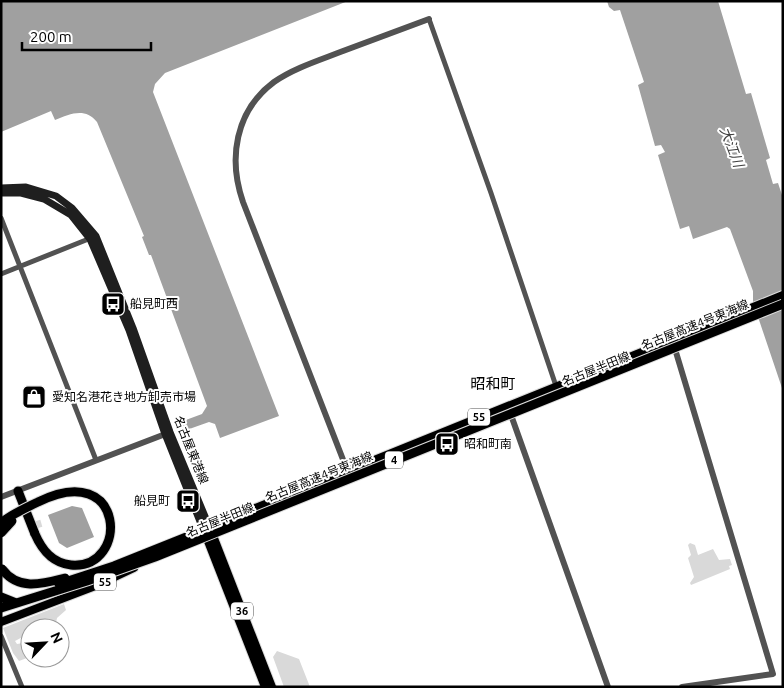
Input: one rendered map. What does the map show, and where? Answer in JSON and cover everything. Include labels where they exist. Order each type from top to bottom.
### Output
[{"type":"highway","name":"名古屋高速4号東海線","points":[[1,601],[84,576],[153,551],[783,296]]},
{"type":"highway","name":"名古屋高速4号東海線","points":[[1,610],[116,571],[783,305]]},
{"type":"highway","points":[[1,533],[23,514],[50,501],[69,496],[82,497],[93,503],[102,512],[105,525],[104,538],[97,549],[90,555],[77,559],[56,554],[47,545],[37,529],[20,490]]},
{"type":"highway","points":[[1,523],[48,497],[69,491],[81,491],[93,496],[105,507],[110,520],[110,537],[104,550],[93,560],[79,565],[65,564],[52,558],[42,548],[37,529]]},
{"type":"highway","points":[[1,597],[22,604],[50,599],[132,571],[210,532]]},
{"type":"highway","points":[[1,568],[7,576],[19,583],[39,584],[153,551]]},
{"type":"main road","name":"名古屋東港線","points":[[1,188],[26,187],[56,196],[72,208],[93,237],[133,328],[167,433],[210,532]]},
{"type":"main road","name":"名古屋東港線","points":[[1,193],[21,192],[44,199],[71,216],[93,237]]},
{"type":"main road","name":"名古屋半田線","points":[[1,622],[98,585],[347,470],[783,296]]},
{"type":"main road","name":"名古屋半田線","points":[[210,532],[350,480],[783,305]]},
{"type":"main road","name":"36","points":[[210,532],[265,687]]},
{"type":"main road","name":"36","points":[[210,532],[272,687]]},
{"type":"street","points":[[350,480],[239,190],[235,168],[236,144],[251,106],[274,82],[295,70],[429,19],[492,193],[555,386],[560,396]]},
{"type":"street","points":[[1,218],[96,460]]},
{"type":"street","points":[[1,274],[93,237]]},
{"type":"street","points":[[675,349],[773,674],[682,687]]},
{"type":"street","points":[[511,415],[608,687]]},
{"type":"street","points":[[1,497],[167,433]]},
{"type":"street","points":[[1,636],[22,687]]},
{"type":"shaded area","points":[[690,543],[695,545],[698,555],[713,549],[719,560],[730,559],[732,565],[729,566],[730,569],[691,585],[690,583],[694,577],[688,558],[691,555],[688,545]]},
{"type":"shaded area","points":[[64,604],[66,610],[57,618],[28,618]]},
{"type":"shaded area","points":[[20,621],[20,638],[15,641],[17,644],[20,644],[20,661],[13,653],[3,628]]},
{"type":"shaded area","points":[[277,651],[299,659],[310,687],[284,687],[273,657]]},
{"type":"water","points":[[1,1],[348,1],[165,73],[155,84],[153,92],[279,416],[220,438],[215,424],[209,422],[178,433],[175,424],[202,414],[207,406],[151,255],[149,255],[142,237],[144,236],[97,122],[92,117],[82,113],[72,114],[55,120],[51,111],[1,132]]},
{"type":"water","name":"大江川","points":[[607,1],[718,1],[746,94],[751,93],[770,158],[766,160],[773,184],[778,183],[783,198],[783,391],[753,302],[753,291],[730,229],[727,227],[693,239],[689,226],[680,229],[658,155],[665,152],[661,145],[655,146],[638,85],[644,82],[620,10],[614,11],[609,7]]},
{"type":"water","points":[[72,506],[82,508],[94,537],[67,548],[59,543],[48,515]]},
{"type":"tunnel","points":[[36,521],[38,528]]},
{"type":"place","name":"船見町西","points":[[113,304]]},
{"type":"place","name":"愛知名港花き地方卸売市場","points":[[34,397]]},
{"type":"place","name":"昭和町南","points":[[447,444]]},
{"type":"place","name":"船見町","points":[[188,501]]},
{"type":"district","name":"昭和町","points":[[493,384]]}]
